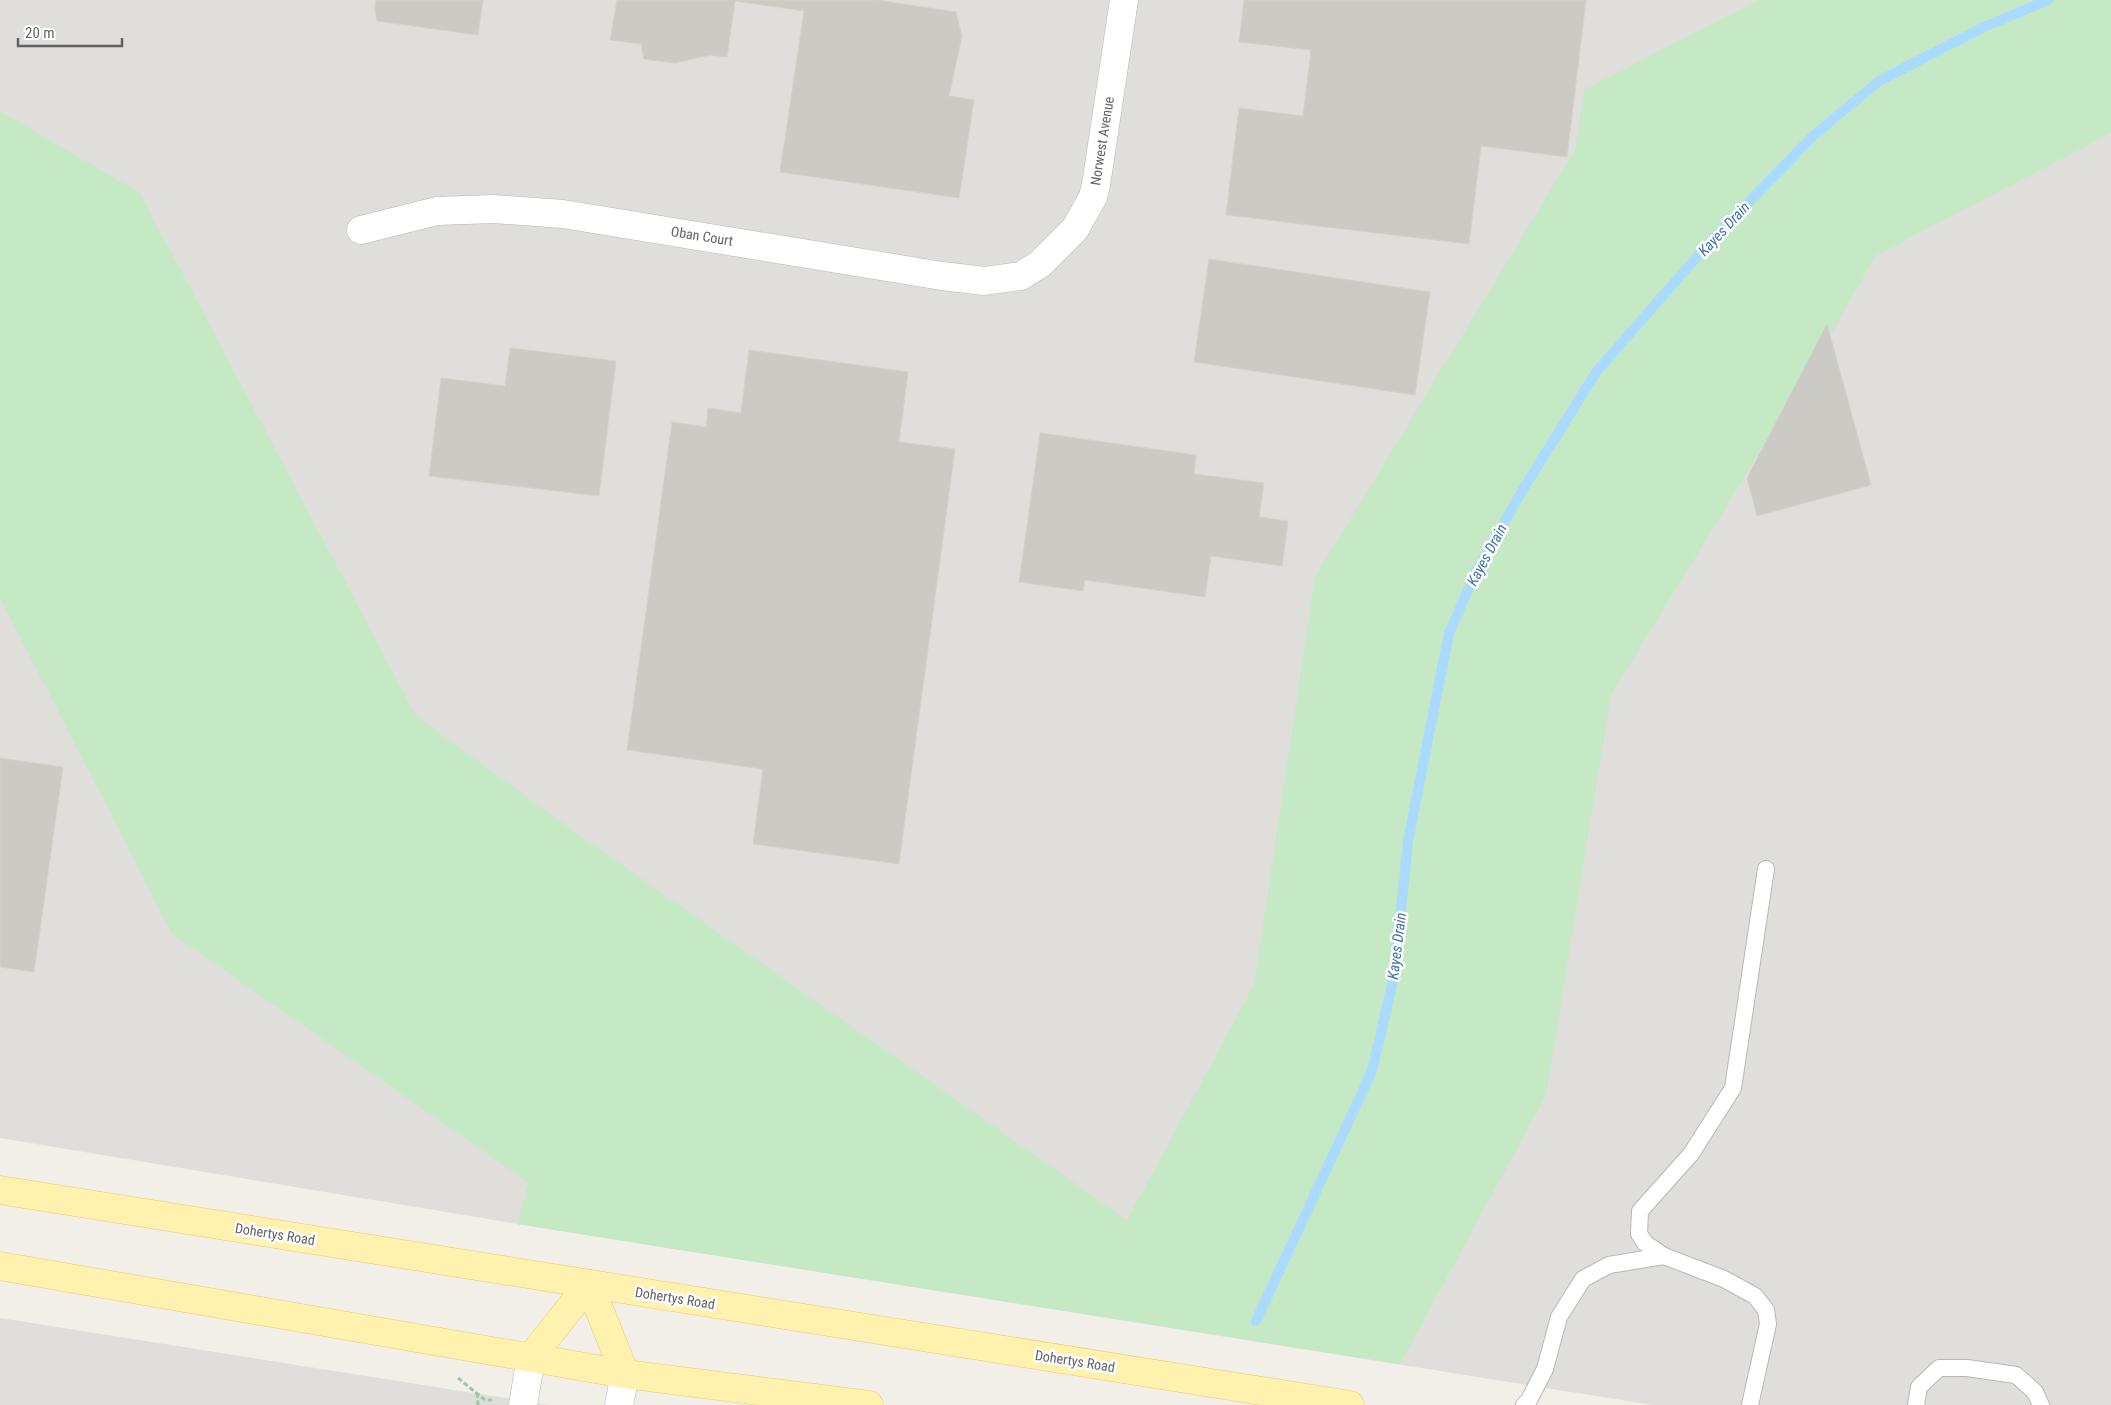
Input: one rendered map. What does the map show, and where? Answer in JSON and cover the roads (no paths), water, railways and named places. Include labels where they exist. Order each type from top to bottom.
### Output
[{"type":"main road","name":"Dohertys Road","points":[[0,1190],[1350,1405]]},
{"type":"main road","points":[[0,1266],[626,1374],[869,1405]]},
{"type":"main road","points":[[531,1357],[589,1284],[626,1374]]},
{"type":"street","name":"Norwest Avenue","points":[[1040,264],[1075,229],[1093,197],[1124,0]]},
{"type":"street","name":"Oban Court","points":[[362,230],[437,211],[493,209],[572,216],[942,276],[984,281],[1021,276],[1040,264]]},
{"type":"street","points":[[523,1405],[531,1357]]},
{"type":"street","points":[[619,1405],[626,1374]]},
{"type":"lane","points":[[1750,1405],[1768,1324],[1766,1310],[1755,1296],[1724,1279],[1664,1256],[1645,1242],[1639,1234],[1640,1211],[1691,1154],[1733,1088],[1766,869]]},
{"type":"lane","points":[[1524,1405],[1529,1400],[1546,1369],[1559,1317],[1583,1279],[1609,1265],[1664,1256]]},
{"type":"lane","points":[[1916,1405],[1919,1387],[1939,1368],[1967,1368],[2016,1375],[2035,1392],[2041,1405]]},
{"type":"waterway","name":"Kayes Drain","points":[[1256,1321],[1372,1071],[1394,977],[1408,841],[1449,633],[1476,572],[1522,491],[1597,371],[1709,243],[1813,136],[1879,81],[1982,28],[2048,0]]}]
